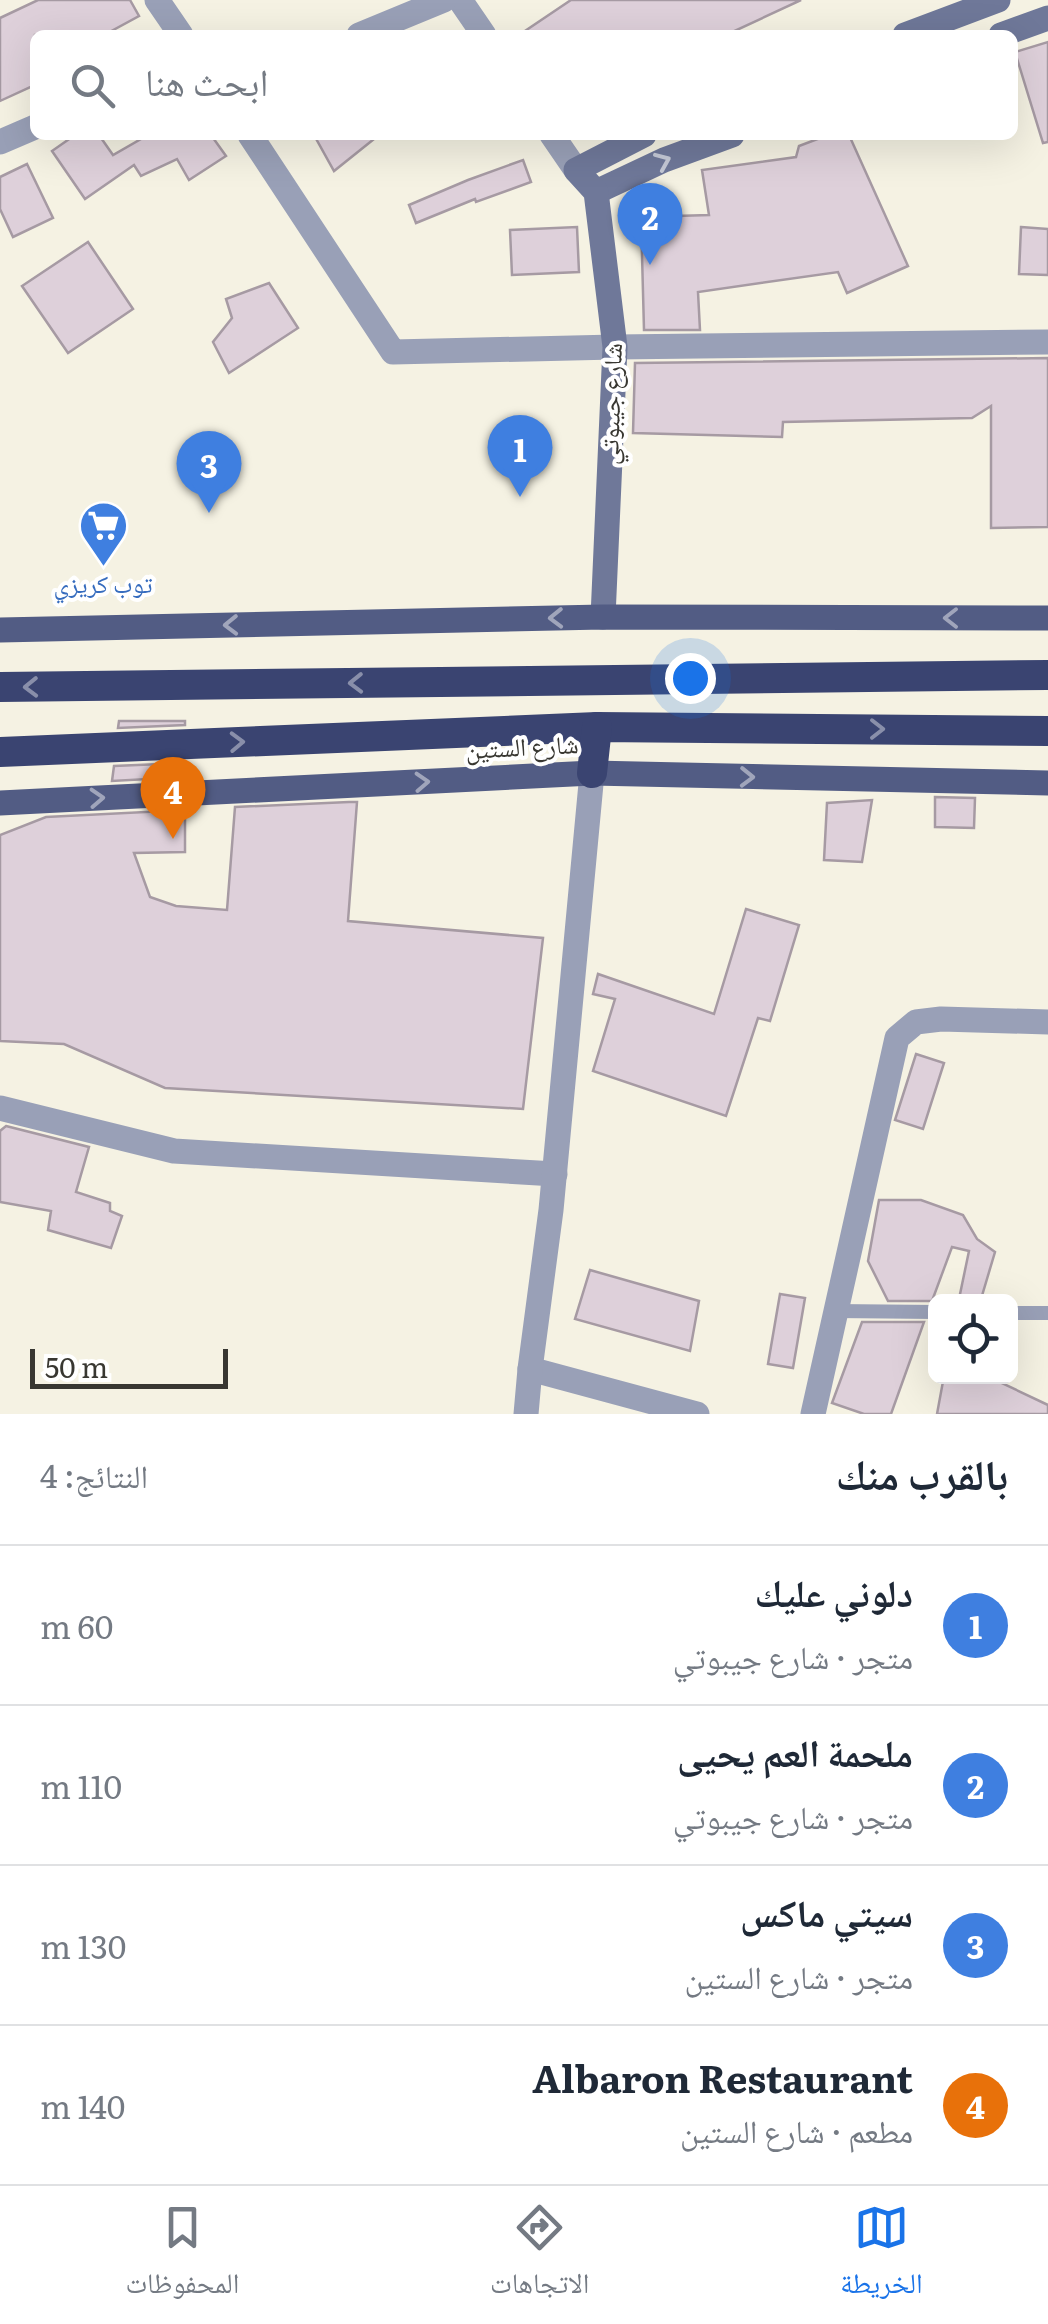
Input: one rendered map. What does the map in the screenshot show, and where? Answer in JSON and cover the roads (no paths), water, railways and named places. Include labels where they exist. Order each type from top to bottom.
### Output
[{"type":"highway","points":[[0,687],[1048,675]]},
{"type":"highway","points":[[592,774],[597,728]]},
{"type":"highway","name":"شارع الستين","points":[[0,752],[597,728],[1048,730]]},
{"type":"main road","points":[[0,630],[602,617],[1048,618]]},
{"type":"main road","name":"شارع الستين","points":[[0,803],[592,774],[1048,783]]},
{"type":"street","points":[[157,0],[178,30]]},
{"type":"street","points":[[371,30],[444,0]]},
{"type":"street","points":[[460,0],[481,30]]},
{"type":"street","points":[[918,30],[998,0]]},
{"type":"street","points":[[1016,30],[1048,18]]},
{"type":"street","points":[[0,142],[30,130]]},
{"type":"street","points":[[253,140],[393,352],[1048,342]]},
{"type":"street","points":[[555,140],[596,192],[718,140]]},
{"type":"street","points":[[576,170],[634,140]]},
{"type":"street","name":"شارع جيبوتي","points":[[596,192],[615,347],[602,617]]},
{"type":"street","points":[[526,1414],[554,1174],[592,774]]},
{"type":"street","points":[[813,1414],[897,1038],[916,1022],[1048,1022]]},
{"type":"street","points":[[0,1108],[174,1151],[554,1174]]},
{"type":"street","points":[[530,1370],[697,1414]]},
{"type":"lane","points":[[835,1311],[928,1312]]},
{"type":"lane","points":[[1018,1313],[1048,1314]]},
{"type":"place","name":"ملحمة العم يحيى","points":[[650,265]]},
{"type":"place","name":"دلوني عليك","points":[[520,497]]},
{"type":"place","name":"سيتي ماكس","points":[[209,513]]},
{"type":"place","name":"توب كريزي","points":[[103,568]]},
{"type":"place","name":"Albaron Restaurant","points":[[173,839]]}]
